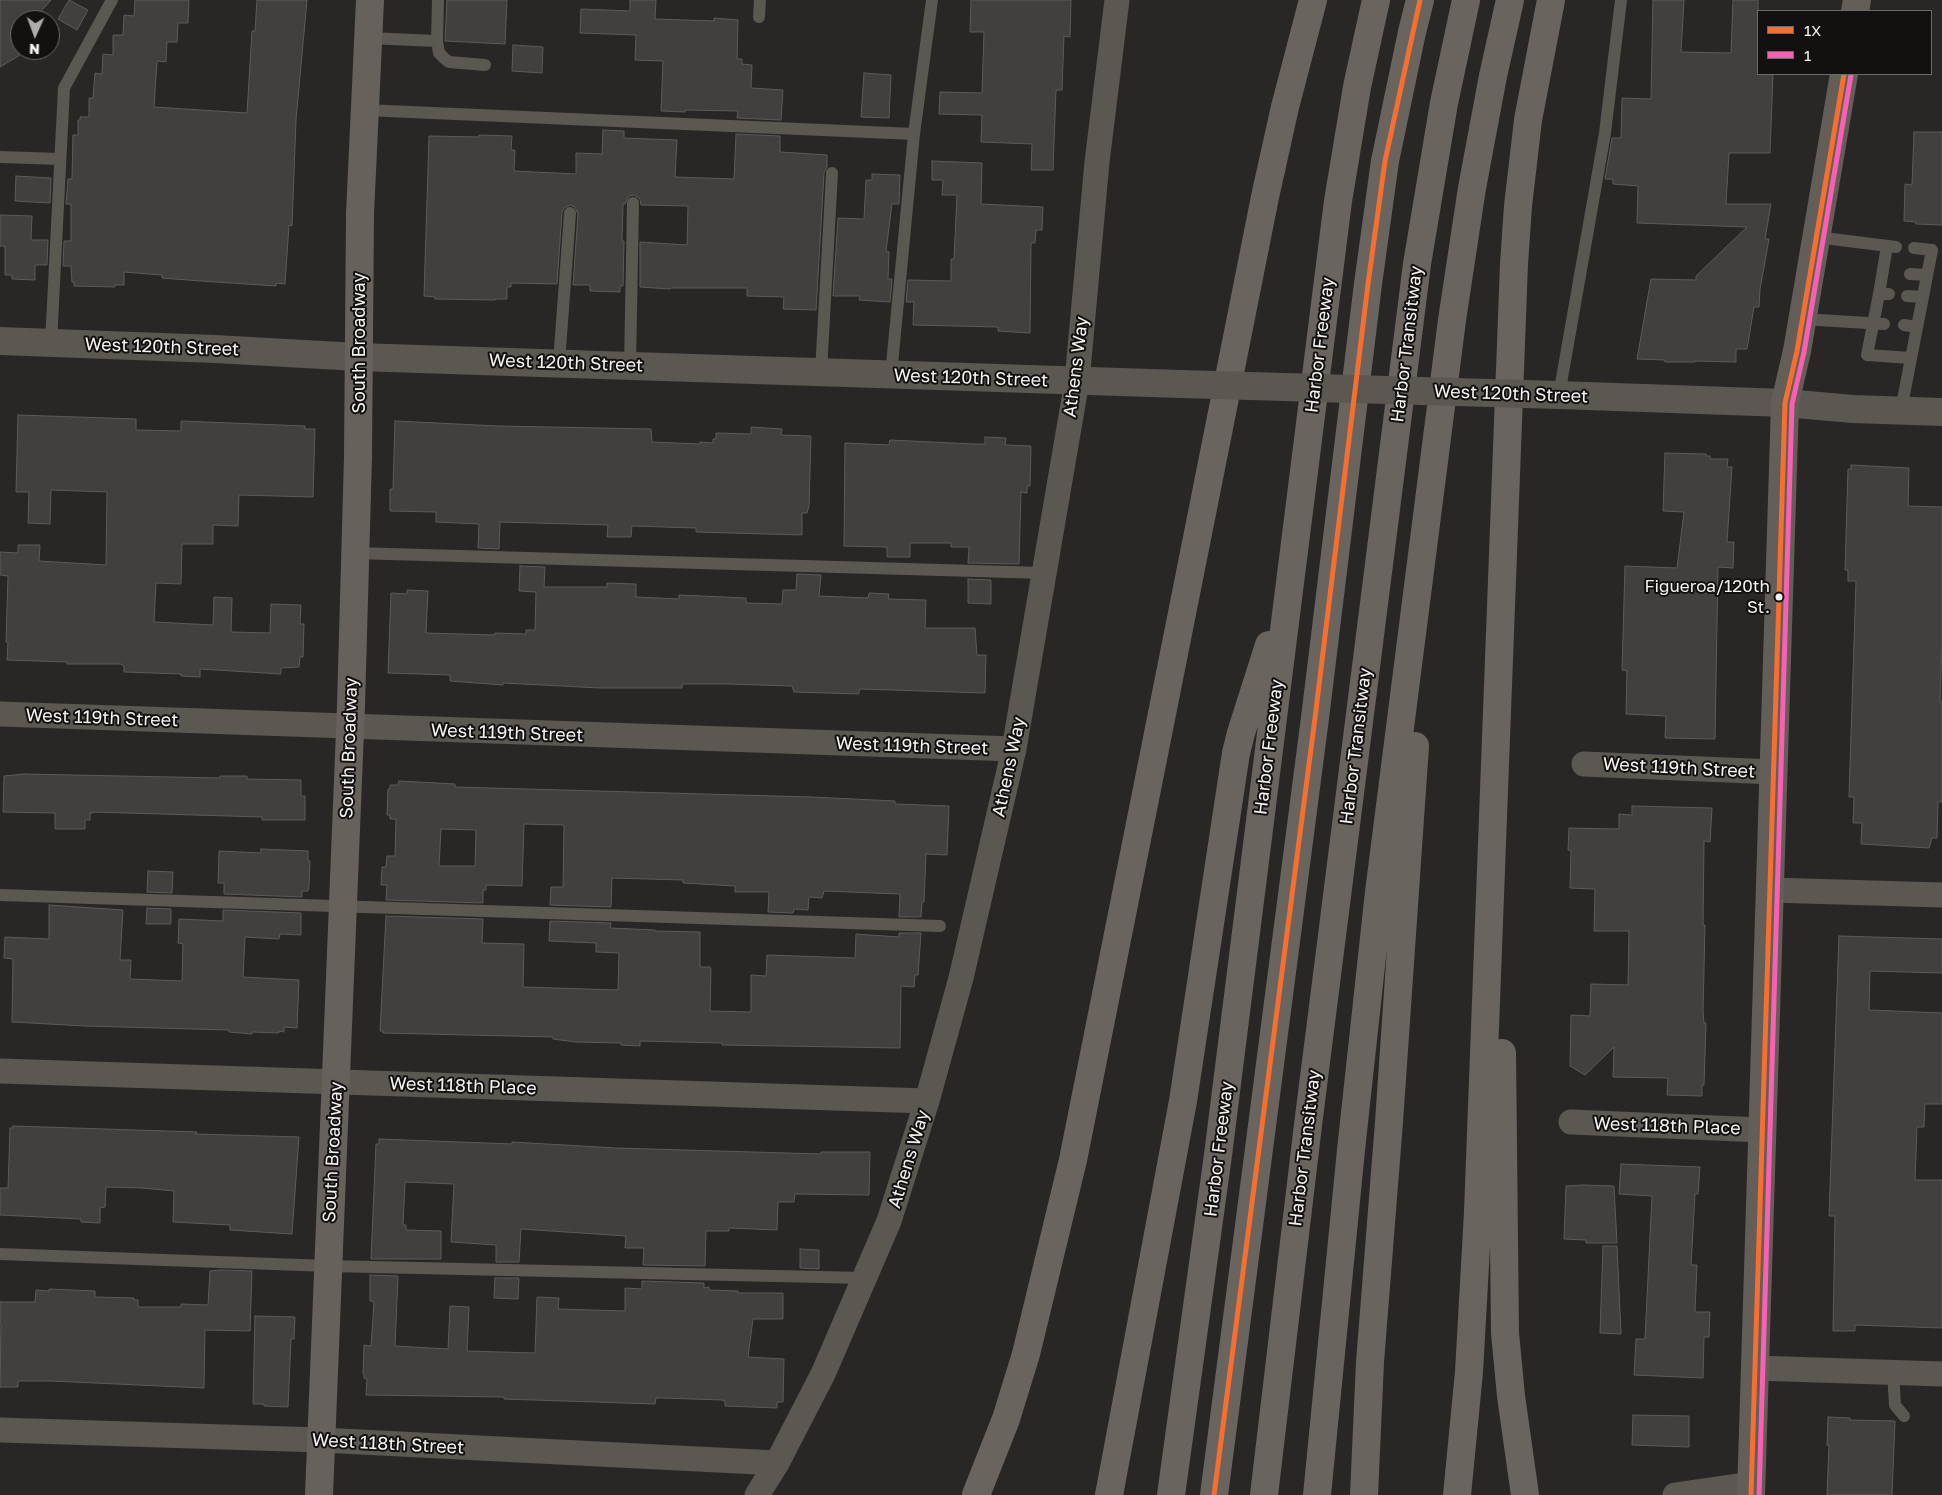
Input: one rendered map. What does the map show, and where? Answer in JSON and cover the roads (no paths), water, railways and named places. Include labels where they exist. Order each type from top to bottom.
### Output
[{"type":"highway","points":[[976,1495],[1006,1419],[1026,1354],[1073,1160],[1265,197],[1285,107],[1313,0]]},
{"type":"highway","name":"Harbor Freeway","points":[[1171,1495],[1218,1155],[1338,201],[1357,87],[1376,0]]},
{"type":"highway","points":[[1214,1495],[1317,698],[1368,284],[1386,161],[1420,0]]},
{"type":"highway","name":"Harbor Transitway","points":[[1264,1495],[1307,1134],[1417,264],[1444,103],[1466,0]]},
{"type":"highway","points":[[1317,1495],[1378,902],[1452,320],[1472,188],[1493,76],[1510,0]]},
{"type":"highway","points":[[1457,1495],[1473,1310],[1514,264],[1518,206],[1528,120],[1551,0]]},
{"type":"highway","points":[[1364,1495],[1370,1362],[1435,457]]},
{"type":"highway","points":[[1109,1495],[1183,1101],[1236,753],[1291,570]]},
{"type":"highway","points":[[1499,682],[1504,1302],[1511,1396],[1525,1495]]},
{"type":"highway","points":[[1104,1495],[1119,1438]]},
{"type":"main road","name":"South Broadway","points":[[319,1495],[350,727],[358,457],[360,214],[370,0]]},
{"type":"main road","points":[[1751,1490],[1785,403],[1802,319],[1844,75]]},
{"type":"street","name":"Athens Way","points":[[757,1495],[823,1374],[889,1221],[927,1101],[961,978],[1014,749],[1077,381],[1097,162],[1117,0]]},
{"type":"street","name":"West 120th Street","points":[[0,341],[215,349],[358,357],[1785,403],[1853,409],[1942,412]]},
{"type":"street","name":"West 119th Street","points":[[0,714],[1014,749]]},
{"type":"street","name":"West 119th Street","points":[[1584,764],[1774,772]]},
{"type":"street","points":[[1770,890],[1942,895]]},
{"type":"street","name":"West 118th Place","points":[[0,1071],[927,1101]]},
{"type":"street","name":"West 118th Place","points":[[1571,1122],[1763,1130]]},
{"type":"street","points":[[1755,1368],[1942,1374]]},
{"type":"street","name":"West 118th Street","points":[[0,1430],[321,1440],[776,1463]]},
{"type":"street","points":[[1675,1495],[1751,1490]]},
{"type":"lane","points":[[51,343],[64,88],[112,0]]},
{"type":"lane","points":[[438,0],[437,41],[440,53],[444,59],[449,62],[485,65]]},
{"type":"lane","points":[[759,18],[760,0]]},
{"type":"lane","points":[[891,375],[914,134],[932,0]]},
{"type":"lane","points":[[1559,396],[1605,133],[1621,0]]},
{"type":"lane","points":[[368,38],[437,41]]},
{"type":"lane","points":[[364,110],[914,134]]},
{"type":"lane","points":[[0,158],[60,159]]},
{"type":"lane","points":[[821,372],[832,173]]},
{"type":"lane","points":[[630,365],[633,203]]},
{"type":"lane","points":[[559,363],[570,213]]},
{"type":"lane","points":[[1816,237],[1892,246],[1878,324],[1868,355],[1911,358]]},
{"type":"lane","points":[[1901,410],[1932,250],[1914,248]]},
{"type":"lane","points":[[1910,274],[1927,276]]},
{"type":"lane","points":[[1907,296],[1923,297]]},
{"type":"lane","points":[[1802,319],[1878,324]]},
{"type":"lane","points":[[1904,325],[1917,327]]},
{"type":"lane","points":[[355,553],[1044,573]]},
{"type":"lane","points":[[0,895],[940,926]]},
{"type":"lane","points":[[0,1254],[328,1266],[865,1278]]},
{"type":"lane","points":[[1893,1373],[1894,1405],[1904,1416]]},
{"type":"place","name":"Figueroa/120th St.","points":[[1779,597]]}]
